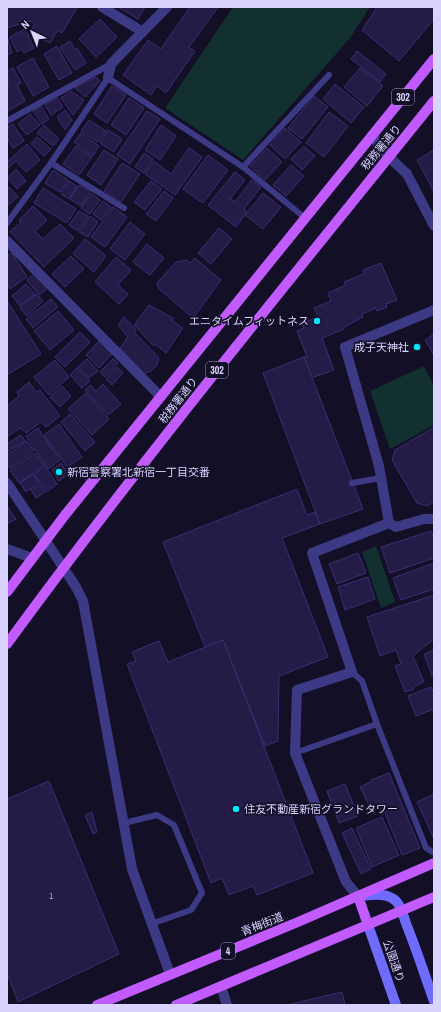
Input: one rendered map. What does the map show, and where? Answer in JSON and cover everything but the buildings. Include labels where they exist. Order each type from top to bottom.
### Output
[{"type":"main road","name":"税務署通り","points":[[7,592],[32,558],[434,59]]},
{"type":"main road","name":"税務署通り","points":[[7,644],[63,568],[203,388],[434,101]]},
{"type":"main road","name":"青梅街道","points":[[97,1005],[434,863]]},
{"type":"main road","points":[[368,925],[358,896],[374,894],[387,896],[396,902],[401,910],[434,1001]]},
{"type":"main road","points":[[176,1005],[434,897]]},
{"type":"main road","name":"公園通り","points":[[368,925],[396,1005]]},
{"type":"street","points":[[102,7],[143,32]]},
{"type":"street","points":[[108,78],[111,64],[167,7]]},
{"type":"street","points":[[372,136],[389,157],[407,174],[434,226]]},
{"type":"street","points":[[7,241],[161,397]]},
{"type":"street","points":[[389,523],[381,478],[345,347],[434,310]]},
{"type":"street","points":[[7,483],[76,587],[83,601],[132,869],[170,974]]},
{"type":"street","points":[[389,523],[396,527],[424,519],[434,519]]},
{"type":"street","points":[[358,896],[346,882],[295,753],[297,690],[352,672],[312,553],[389,523]]},
{"type":"street","points":[[7,549],[32,558]]},
{"type":"street","points":[[221,986],[227,1005]]},
{"type":"lane","points":[[7,121],[111,64]]},
{"type":"lane","points":[[243,167],[328,75]]},
{"type":"lane","points":[[7,223],[51,163],[108,78],[243,167],[305,218]]},
{"type":"lane","points":[[51,163],[124,208]]},
{"type":"lane","points":[[352,483],[381,478]]},
{"type":"lane","points":[[352,672],[362,681],[426,848],[434,853]]},
{"type":"lane","points":[[295,753],[378,724]]},
{"type":"lane","points":[[124,823],[157,815],[174,825],[202,893],[191,910],[151,924]]},
{"type":"green space","points":[[233,7],[370,7],[350,38],[243,160],[165,108]]},
{"type":"green space","points":[[424,366],[434,386],[434,425],[390,449],[370,391]]},
{"type":"green space","points":[[376,546],[395,602],[381,608],[362,552]]},
{"type":"place","name":"エニタイムフィットネス","points":[[317,321]]},
{"type":"place","name":"成子天神社","points":[[417,347]]},
{"type":"place","name":"新宿警察署北新宿一丁目交番","points":[[59,472]]},
{"type":"place","name":"住友不動産新宿グランドタワー","points":[[236,809]]}]
